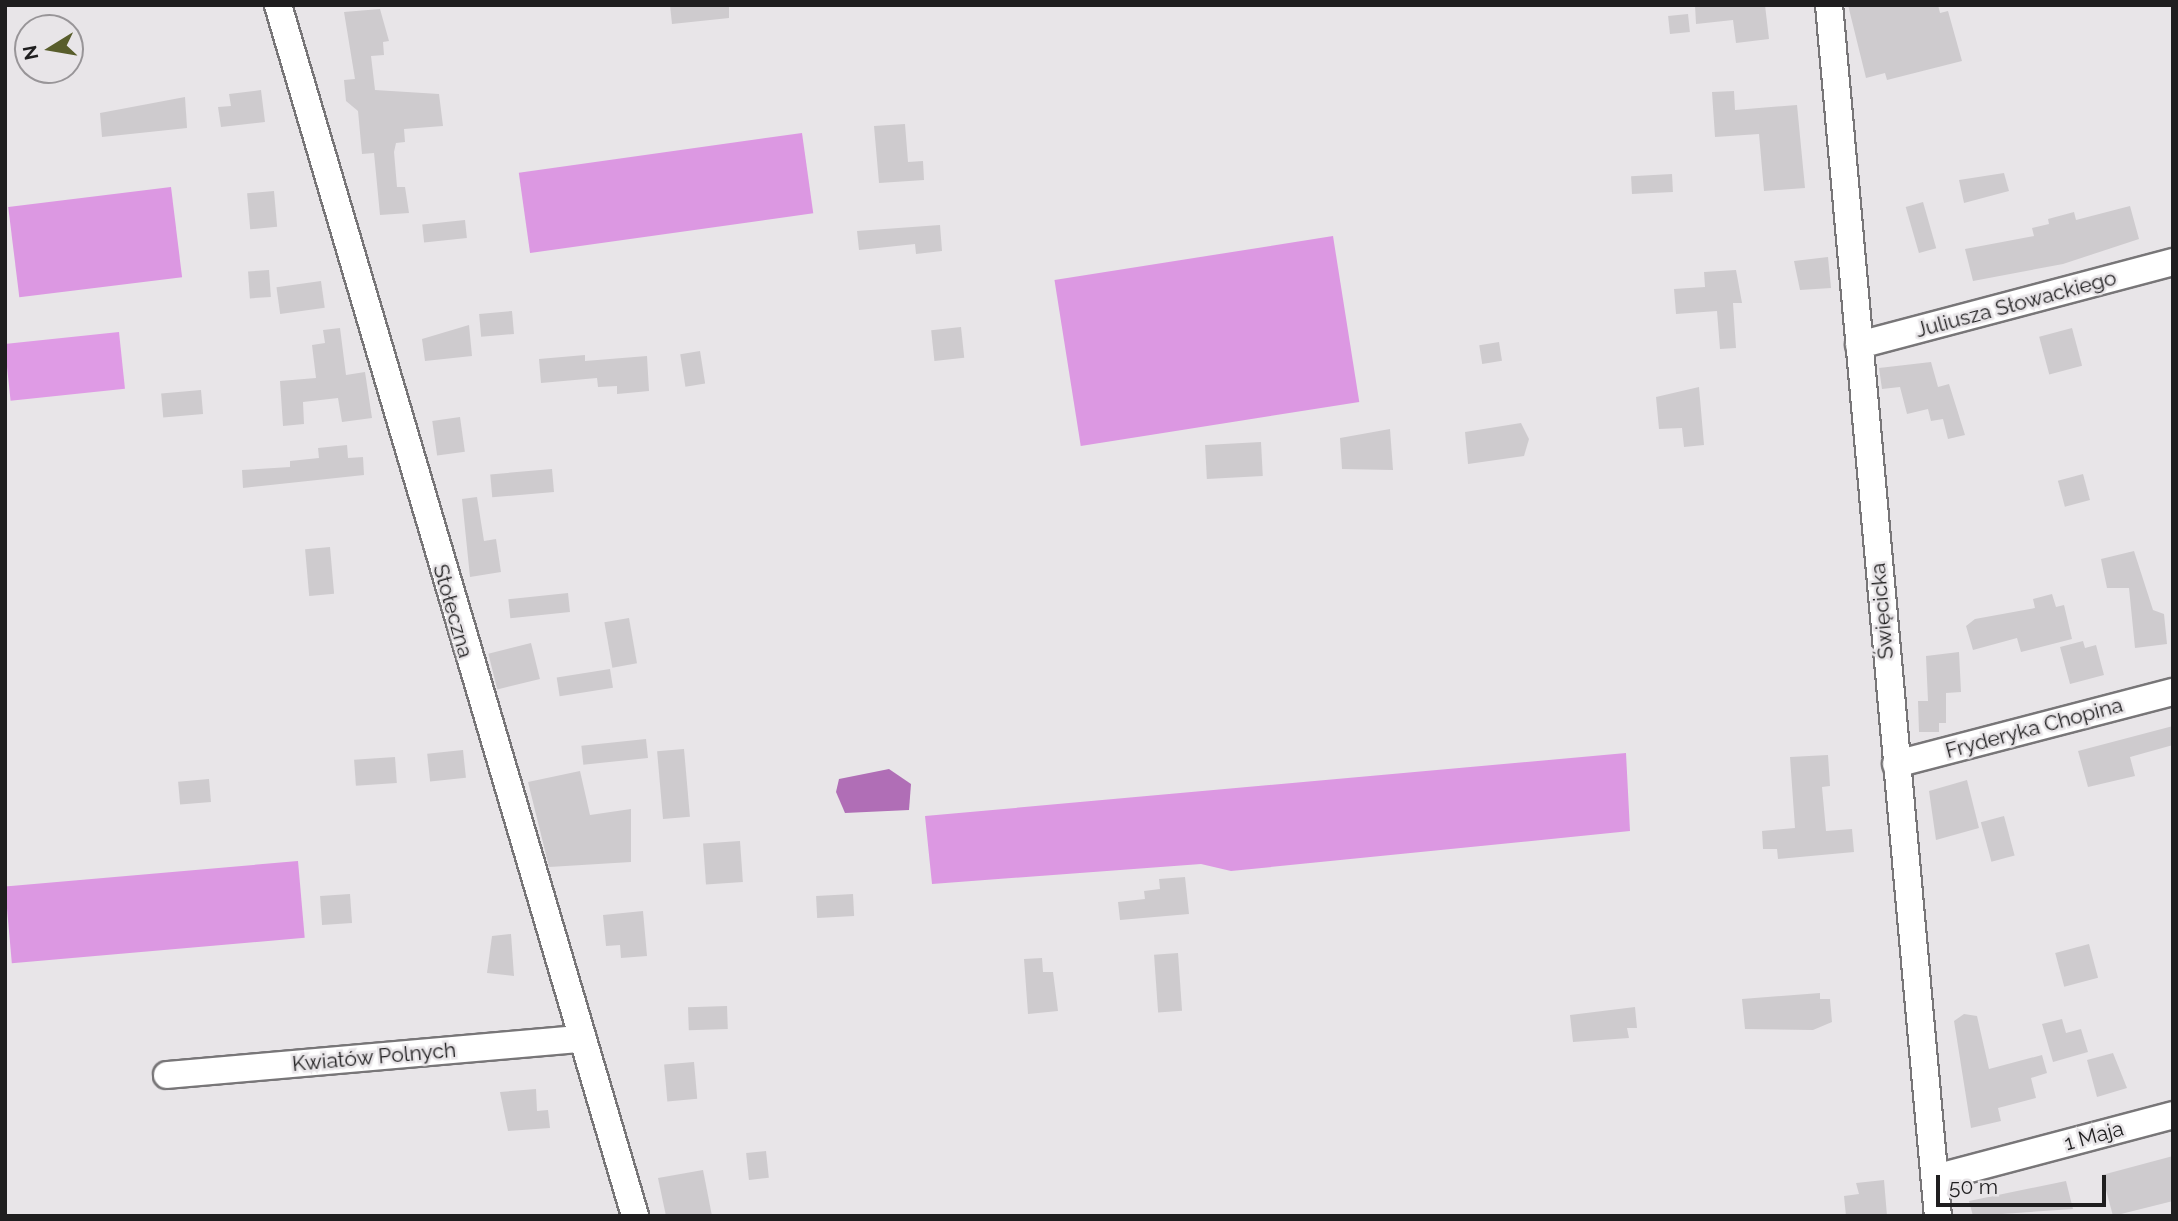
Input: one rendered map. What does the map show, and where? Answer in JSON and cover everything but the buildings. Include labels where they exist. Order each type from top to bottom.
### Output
[{"type":"street","name":"Stołeczna","points":[[278,5],[635,1216]]},
{"type":"street","name":"Święcicka","points":[[1829,5],[1938,1216]]},
{"type":"street","name":"Juliusza Słowackiego","points":[[1859,345],[2173,262]]},
{"type":"street","name":"Fryderyka Chopina","points":[[1896,764],[2173,692]]},
{"type":"street","name":"Kwiatów Polnych","points":[[167,1075],[582,1039]]},
{"type":"street","name":"1 Maja","points":[[1934,1178],[2173,1115]]},
{"type":"shaded area","points":[[802,133],[813,213],[530,253],[519,173]]},
{"type":"shaded area","points":[[171,187],[182,277],[19,297],[8,207]]},
{"type":"shaded area","points":[[1333,236],[1359,402],[1081,446],[1054,280]]},
{"type":"shaded area","points":[[119,332],[125,389],[11,401],[5,344]]},
{"type":"shaded area","points":[[1626,753],[1630,831],[1231,871],[1201,864],[932,884],[925,816]]},
{"type":"shaded area","points":[[889,769],[911,784],[909,810],[845,813],[836,792],[839,779]]},
{"type":"shaded area","points":[[298,861],[305,938],[12,963],[5,887]]}]
